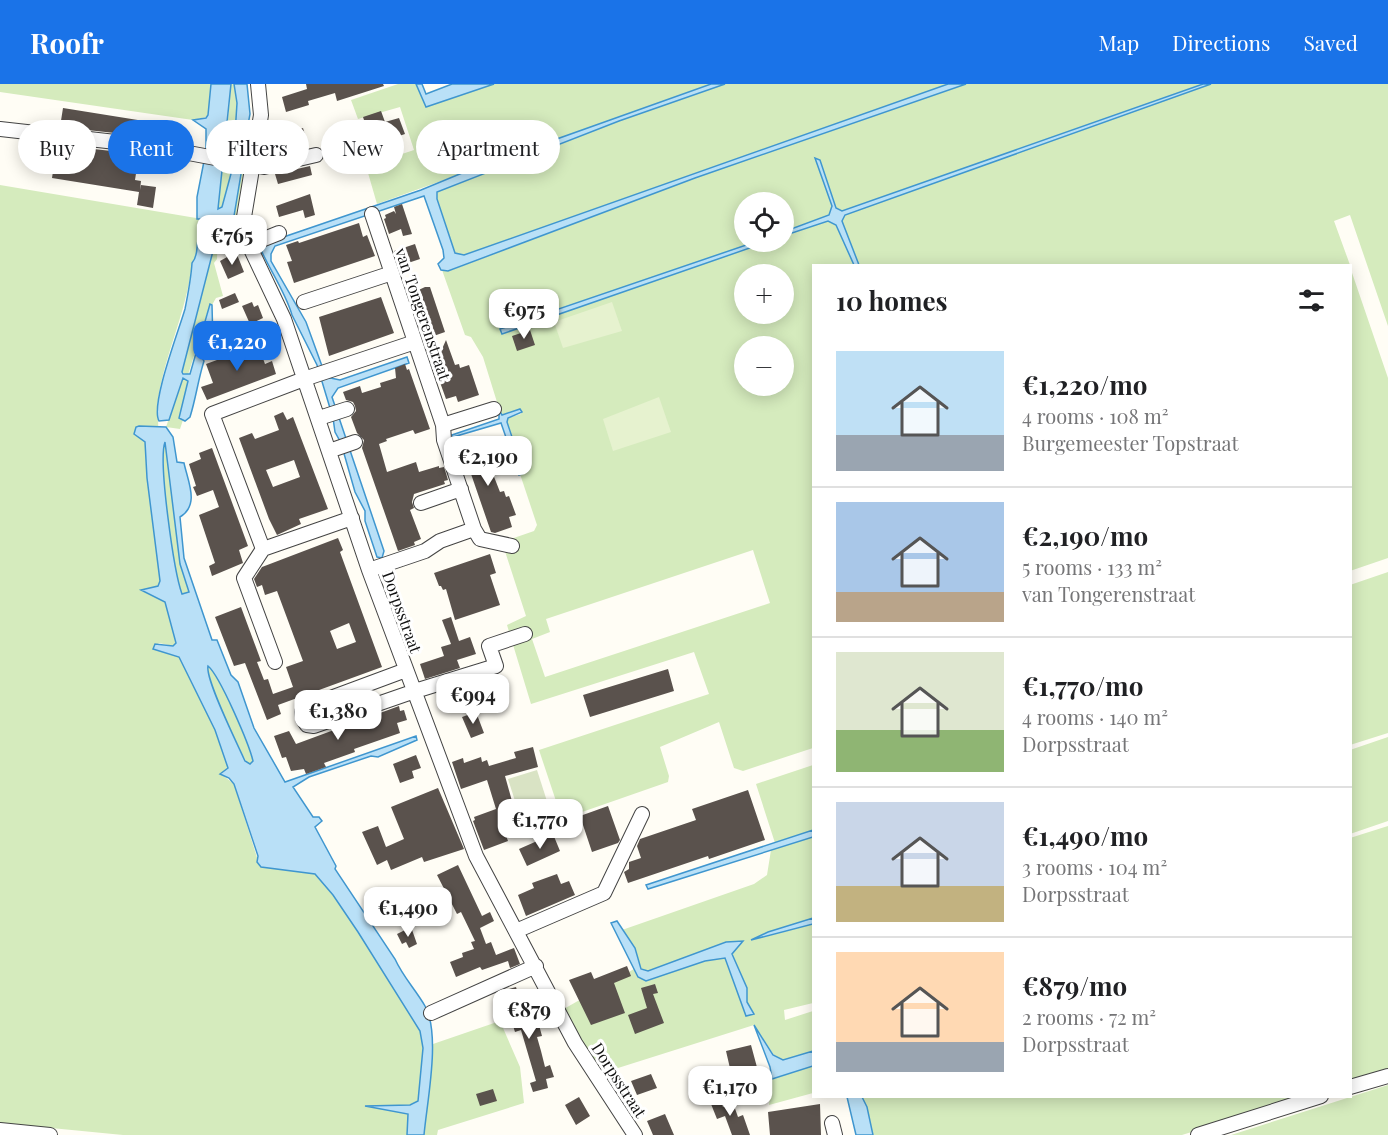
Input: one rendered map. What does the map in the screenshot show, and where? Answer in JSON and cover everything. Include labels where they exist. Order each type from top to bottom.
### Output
[{"type":"street","name":"Dorpsstraat","points":[[258,84],[260,120]]},
{"type":"street","points":[[0,129],[151,146],[206,156]]},
{"type":"street","points":[[309,157],[316,155]]},
{"type":"street","name":"Dorpsstraat","points":[[250,174],[243,223],[255,242],[280,310],[317,375],[334,413],[344,446],[352,518],[369,570],[476,856],[575,1043],[635,1135]]},
{"type":"street","name":"van Tongerenstraat","points":[[372,214],[443,425],[444,440],[474,530]]},
{"type":"street","points":[[255,242],[279,233]]},
{"type":"street","points":[[304,302],[392,273]]},
{"type":"street","points":[[263,549],[212,414],[415,342]]},
{"type":"street","points":[[443,425],[494,409]]},
{"type":"street","points":[[421,503],[461,489]]},
{"type":"street","points":[[275,662],[244,578],[263,549],[352,518]]},
{"type":"street","points":[[369,570],[425,552],[440,541],[474,530],[480,539],[512,546]]},
{"type":"street","points":[[406,670],[309,706],[302,712],[303,719],[307,725],[314,726],[496,666],[489,646],[525,634]]},
{"type":"street","points":[[516,931],[604,893],[642,814]]},
{"type":"street","points":[[431,1013],[536,966]]},
{"type":"street","points":[[1352,1086],[1388,1076]]},
{"type":"street","points":[[1198,1135],[1315,1098]]},
{"type":"street","points":[[0,1130],[50,1135]]},
{"type":"green space","points":[[0,84],[211,84],[208,115],[193,120],[0,92]]},
{"type":"green space","points":[[231,84],[234,84],[237,103],[236,120],[228,120]]},
{"type":"green space","points":[[398,84],[416,84],[426,107],[494,84],[711,84],[560,138],[560,120],[416,120],[416,174],[460,174],[377,204],[368,174],[404,174],[404,153],[414,150],[400,107],[358,119],[351,100]]},
{"type":"green space","points":[[725,84],[949,84],[450,264],[457,255],[437,199],[437,192],[483,174],[560,174],[560,144]]},
{"type":"green space","points":[[966,84],[1388,84],[1388,326],[1350,215],[1334,221],[1350,264],[812,264],[812,748],[743,771],[734,768],[719,722],[660,747],[669,776],[668,782],[562,819],[539,750],[709,694],[694,652],[531,704],[507,625],[526,616],[502,542],[534,531],[537,525],[520,474],[524,473],[507,422],[508,418],[521,414],[520,409],[501,415],[483,357],[471,337],[465,335],[442,270],[449,271],[695,178]],"holes":[[[753,550],[770,603],[545,677],[532,639],[550,632],[546,619]]]},
{"type":"green space","points":[[222,174],[231,174],[222,207],[217,208]]},
{"type":"green space","points":[[232,174],[244,174],[240,233],[218,234],[217,259],[214,263],[223,296],[216,298],[212,305],[210,304],[188,375],[182,372],[213,251],[213,235],[209,230],[209,225],[234,216]]},
{"type":"green space","points":[[0,185],[202,219],[203,231],[198,238],[185,300],[160,390],[157,411],[158,427],[139,426],[135,435],[145,442],[147,478],[160,581],[158,586],[142,590],[165,602],[176,643],[173,646],[159,643],[153,649],[179,657],[215,730],[228,768],[221,774],[234,784],[260,867],[314,873],[333,895],[358,932],[420,1031],[423,1048],[418,1101],[410,1105],[369,1106],[408,1114],[407,1135],[123,1135],[0,1123]]},
{"type":"green space","points":[[1352,273],[1388,378],[1388,558],[1352,570]]},
{"type":"green space","points":[[612,302],[622,331],[563,348],[554,322]]},
{"type":"green space","points":[[183,378],[188,381],[180,418],[183,420],[180,429],[166,427]]},
{"type":"green space","points":[[659,397],[671,432],[613,451],[603,419]]},
{"type":"green space","points":[[165,442],[189,592],[181,594],[165,492],[163,453]]},
{"type":"green space","points":[[1388,572],[1388,733],[1352,744],[1352,584]]},
{"type":"green space","points":[[208,666],[227,696],[240,726],[253,761],[250,764],[246,761],[222,712],[211,684]]},
{"type":"green space","points":[[1388,737],[1388,821],[1352,833],[1352,749]]},
{"type":"green space","points":[[812,765],[812,830],[775,843],[756,784]]},
{"type":"green space","points":[[537,770],[553,820],[524,829],[508,779]]},
{"type":"green space","points":[[1388,826],[1388,1070],[1352,1081],[1352,837]]},
{"type":"green space","points":[[812,837],[812,918],[768,932],[752,940],[812,924],[812,1003],[784,1010],[785,1020],[812,1011],[812,1051],[783,1060],[774,1055],[754,1025],[599,1074],[562,1010],[634,969],[638,977],[719,957],[726,958],[746,1015],[754,1013],[747,1002],[747,988],[732,954],[743,942],[726,942],[649,971],[641,969],[635,948],[622,930],[754,884],[767,875],[771,850]]},
{"type":"green space","points":[[500,1021],[520,1067],[524,1103],[438,1130],[437,1135],[424,1135],[433,1044]]},
{"type":"green space","points":[[812,1066],[812,1093],[769,1105],[772,1079]]},
{"type":"green space","points":[[1388,1085],[1388,1135],[1231,1135],[1352,1098]]},
{"type":"green space","points":[[862,1098],[1300,1098],[1182,1135],[873,1135],[867,1107]]},
{"type":"water","points":[[211,84],[231,84],[227,120],[206,120],[206,129],[193,120],[206,118]]},
{"type":"water","points":[[234,84],[247,84],[249,120],[236,120],[237,103]]},
{"type":"water","points":[[416,84],[422,84],[426,94],[452,84],[494,84],[426,107]]},
{"type":"water","points":[[711,84],[725,84],[560,144],[560,138]]},
{"type":"water","points":[[948,84],[966,84],[695,178],[448,271],[441,270],[438,264],[444,258],[443,250],[424,196],[275,246],[271,254],[271,261],[306,322],[326,377],[340,380],[407,357],[409,363],[338,388],[332,397],[384,551],[382,558],[377,557],[365,521],[365,511],[355,492],[341,443],[335,432],[317,365],[253,230],[255,229],[263,244],[421,190],[460,174],[483,174],[437,192],[437,199],[455,253],[464,255]]},
{"type":"water","points":[[1203,84],[1211,84],[845,215],[842,221],[859,264],[854,264],[836,225],[828,221],[794,232],[794,228],[829,215],[832,206],[815,158],[820,160],[836,208],[842,211]]},
{"type":"water","points":[[206,151],[206,174],[222,174],[218,209],[222,207],[231,174],[241,174],[234,216],[209,225],[209,230],[213,235],[213,251],[183,374],[190,374],[210,304],[212,305],[213,343],[264,326],[266,334],[201,356],[204,361],[190,417],[185,421],[179,418],[188,381],[183,378],[169,420],[159,421],[158,400],[185,309],[198,238],[203,231],[202,219],[197,219],[197,197]]},
{"type":"water","points":[[734,249],[734,252],[738,252],[502,334],[500,329]]},
{"type":"water","points":[[520,409],[522,412],[508,418],[507,422],[524,473],[519,475],[501,423],[453,437],[452,435],[499,419],[499,410],[502,415]]},
{"type":"water","points":[[136,427],[166,427],[173,437],[177,462],[184,463],[190,485],[191,500],[190,506],[180,517],[184,558],[212,640],[217,640],[231,675],[238,682],[254,728],[285,782],[416,736],[417,740],[378,757],[371,756],[309,777],[293,787],[313,817],[319,817],[322,821],[315,827],[336,866],[335,869],[425,1006],[430,1018],[433,1051],[424,1135],[407,1135],[408,1114],[365,1106],[410,1105],[418,1101],[423,1048],[420,1031],[358,932],[333,895],[315,874],[261,867],[257,862],[258,856],[234,784],[229,778],[220,774],[228,768],[215,730],[179,657],[153,649],[155,644],[173,646],[176,643],[165,602],[141,590],[158,586],[160,581],[147,478],[145,442],[134,434]],"holes":[[[165,442],[180,564],[189,592],[182,594],[168,517],[163,453]],[[208,666],[220,683],[240,726],[253,761],[250,764],[245,761],[223,712],[208,673]]]},
{"type":"water","points":[[812,830],[812,837],[648,889],[646,885]]},
{"type":"water","points":[[812,918],[812,924],[751,940],[768,932]]},
{"type":"water","points":[[617,921],[635,948],[641,969],[648,971],[726,942],[743,941],[732,954],[747,988],[747,1002],[754,1014],[746,1016],[725,958],[705,961],[646,981],[638,977],[611,923]]},
{"type":"water","points":[[754,1025],[773,1055],[783,1060],[812,1051],[812,1066],[772,1079],[770,1067]]},
{"type":"water","points":[[847,1098],[862,1098],[867,1107],[873,1135],[856,1135]]},
{"type":"building","points":[[306,84],[383,84],[384,86],[337,101],[335,93],[308,101],[309,105],[286,112],[282,97],[307,89]]},
{"type":"building","points":[[63,108],[138,120],[108,120],[108,132],[96,131],[96,120],[61,120]]},
{"type":"building","points":[[381,111],[384,120],[364,120],[363,117]]},
{"type":"building","points":[[96,149],[108,151],[108,174],[136,174],[135,180],[141,181],[140,190],[141,185],[156,187],[153,208],[137,205],[139,192],[52,178],[53,174],[96,174]]},
{"type":"building","points":[[309,166],[312,175],[278,184],[275,174],[309,174]]},
{"type":"building","points":[[310,194],[315,215],[305,218],[303,210],[279,217],[276,206]]},
{"type":"building","points":[[402,204],[412,234],[403,236],[401,229],[389,234],[384,219],[385,215],[394,211],[396,214],[394,207]]},
{"type":"building","points":[[359,223],[363,237],[367,235],[375,256],[294,283],[287,262],[292,261],[286,245],[298,241],[299,243]]},
{"type":"building","points":[[415,244],[420,259],[399,266],[394,251]]},
{"type":"building","points":[[236,252],[244,272],[228,279],[220,261]]},
{"type":"building","points":[[430,287],[445,332],[425,339],[410,294]]},
{"type":"building","points":[[235,293],[239,302],[222,309],[219,300]]},
{"type":"building","points":[[381,297],[394,333],[329,356],[319,317]]},
{"type":"building","points":[[252,302],[254,307],[258,305],[263,318],[250,324],[242,306]]},
{"type":"building","points":[[530,330],[535,345],[517,351],[512,336]]},
{"type":"building","points":[[446,340],[455,365],[459,364],[460,368],[469,365],[479,395],[458,402],[456,396],[446,399],[432,360],[438,358]]},
{"type":"building","points":[[258,345],[265,364],[272,361],[276,374],[207,400],[201,387],[213,383],[206,364]]},
{"type":"building","points":[[405,364],[407,370],[409,369],[430,429],[415,434],[413,430],[386,439],[387,441],[379,444],[387,472],[416,462],[419,472],[439,466],[439,468],[444,467],[448,480],[444,481],[445,484],[414,494],[412,502],[414,508],[410,510],[421,539],[414,542],[415,545],[398,551],[362,448],[364,440],[357,433],[351,417],[356,411],[355,406],[353,402],[346,400],[343,392],[360,386],[362,393],[381,387],[380,383],[396,378],[395,368]]},
{"type":"building","points":[[283,412],[287,420],[293,417],[328,509],[299,519],[301,524],[277,535],[239,438],[252,433],[255,439],[279,430],[274,416]],"holes":[[[294,460],[300,477],[273,487],[266,470]]]},
{"type":"building","points":[[478,436],[500,492],[504,491],[506,497],[509,496],[516,515],[509,517],[512,527],[495,533],[491,532],[460,442]]},
{"type":"building","points":[[212,448],[248,546],[239,550],[243,563],[212,576],[209,566],[215,563],[199,515],[219,507],[213,490],[197,496],[189,464],[201,459],[199,453]]},
{"type":"building","points":[[338,538],[343,550],[340,552],[382,667],[278,705],[281,714],[267,720],[245,663],[234,666],[215,617],[241,607],[261,661],[257,662],[264,680],[268,679],[273,694],[293,687],[286,667],[303,661],[277,591],[265,595],[262,585],[257,587],[254,579],[262,567]],"holes":[[[349,623],[356,642],[337,649],[330,631]]]},
{"type":"building","points":[[490,554],[496,573],[490,575],[500,605],[455,620],[446,589],[443,590],[439,586],[434,573]]},
{"type":"building","points":[[451,617],[459,641],[470,637],[476,654],[457,660],[460,668],[425,679],[420,664],[444,656],[441,647],[451,644],[442,620]]},
{"type":"building","points":[[668,669],[674,691],[590,717],[583,695]]},
{"type":"building","points":[[399,706],[400,711],[404,710],[407,720],[397,723],[400,733],[354,749],[355,752],[324,763],[326,767],[306,774],[304,769],[291,771],[286,757],[282,758],[274,736],[289,731],[296,744]]},
{"type":"building","points":[[476,712],[484,733],[471,738],[462,717]]},
{"type":"building","points":[[533,747],[538,767],[505,776],[517,819],[515,823],[503,827],[508,841],[484,850],[473,821],[474,817],[496,809],[487,780],[461,789],[452,762],[463,758],[464,763],[481,757],[482,762],[487,760],[489,766],[516,758],[514,752]]},
{"type":"building","points":[[416,755],[421,768],[412,771],[414,778],[400,783],[393,764]]},
{"type":"building","points":[[438,788],[464,849],[424,862],[422,857],[391,870],[387,860],[377,865],[362,832],[378,826],[386,847],[404,839],[391,807]]},
{"type":"building","points":[[748,790],[765,840],[709,859],[708,856],[628,883],[624,872],[629,869],[629,862],[641,858],[637,846],[640,839],[696,820],[692,809]]},
{"type":"building","points":[[608,806],[620,840],[618,843],[592,852],[580,816]]},
{"type":"building","points":[[553,834],[560,851],[527,866],[519,849]]},
{"type":"building","points":[[458,865],[482,916],[490,912],[494,921],[480,928],[486,944],[491,942],[496,955],[514,948],[520,964],[510,968],[508,961],[482,970],[480,967],[456,977],[450,962],[463,957],[462,953],[474,949],[471,942],[475,941],[461,912],[457,914],[437,875]]},
{"type":"building","points":[[557,874],[561,884],[569,881],[575,895],[526,916],[518,895],[534,888],[532,883]]},
{"type":"building","points":[[411,927],[417,944],[409,948],[406,942],[402,944],[397,934]]},
{"type":"building","points":[[627,966],[631,976],[614,983],[625,1013],[591,1025],[569,980],[591,972],[594,979]]},
{"type":"building","points":[[655,984],[658,993],[653,994],[664,1023],[635,1034],[628,1015],[647,1008],[641,988]]},
{"type":"building","points":[[516,987],[525,1019],[528,1018],[531,1027],[539,1025],[542,1036],[537,1037],[545,1067],[550,1065],[554,1077],[546,1079],[548,1088],[533,1092],[530,1083],[536,1081],[521,1030],[515,1032],[502,991]]},
{"type":"building","points":[[751,1045],[758,1071],[732,1077],[726,1051]]},
{"type":"building","points":[[651,1074],[657,1088],[637,1095],[631,1081]]},
{"type":"building","points":[[493,1089],[497,1101],[480,1106],[476,1094]]},
{"type":"building","points":[[718,1095],[723,1107],[733,1103],[738,1117],[743,1115],[750,1135],[732,1135],[725,1116],[717,1119],[709,1099]]},
{"type":"building","points":[[579,1097],[590,1116],[576,1125],[565,1105]]},
{"type":"building","points":[[820,1104],[821,1135],[770,1135],[768,1112]]},
{"type":"building","points":[[665,1114],[674,1135],[653,1135],[647,1121]]}]
